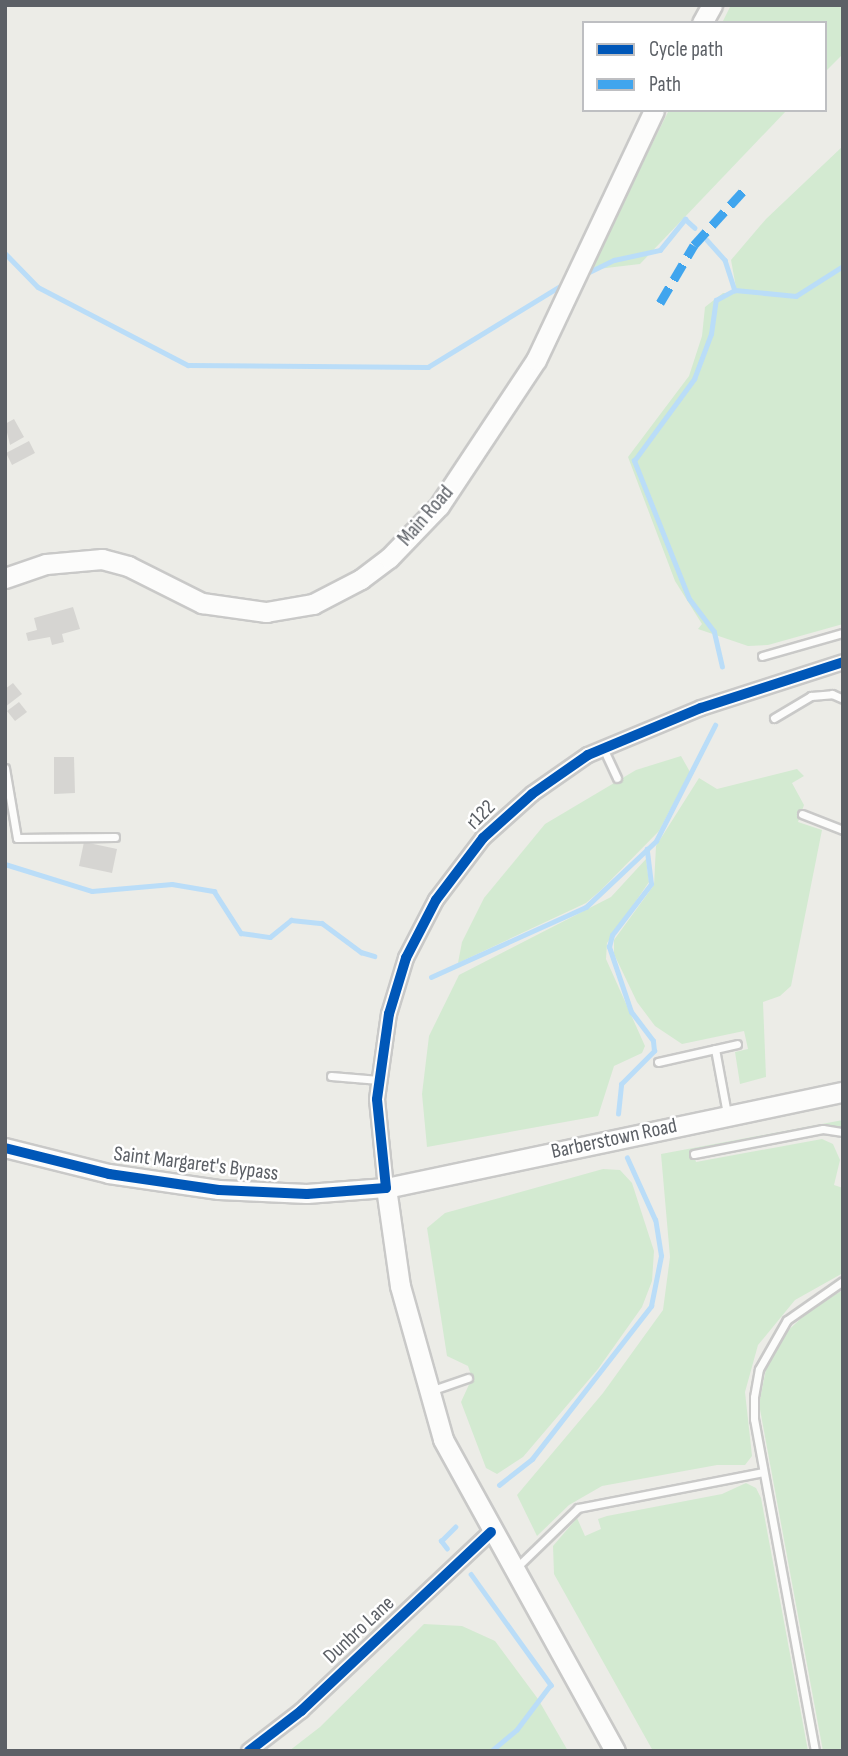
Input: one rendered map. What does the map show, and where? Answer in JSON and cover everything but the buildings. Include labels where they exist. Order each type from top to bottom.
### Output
[{"type":"main road","points":[[703,21],[712,5]]},
{"type":"main road","name":"Main Road","points":[[5,578],[46,564],[102,559],[128,566],[202,603],[222,608],[290,611],[338,593],[389,558],[439,506],[536,360],[653,112]]},
{"type":"main road","name":"Barberstown Road","points":[[386,1188],[843,1092]]},
{"type":"main road","points":[[386,1188],[400,1286],[443,1439],[512,1571],[615,1751]]},
{"type":"street","name":"r122","points":[[386,1188],[379,1144],[379,1080],[388,1014],[406,958],[436,900],[492,829],[532,794],[603,748],[701,708],[843,662]]},
{"type":"street","name":"Saint Margaret's Bypass","points":[[5,1148],[109,1174],[219,1190],[307,1194],[386,1188]]},
{"type":"street","name":"Dunbro Lane","points":[[249,1751],[301,1711],[491,1532]]},
{"type":"lane","points":[[762,656],[843,633]]},
{"type":"lane","points":[[774,718],[811,696],[832,694],[843,699]]},
{"type":"lane","points":[[603,748],[617,778]]},
{"type":"lane","points":[[5,768],[17,838],[115,837]]},
{"type":"lane","points":[[802,814],[843,830]]},
{"type":"lane","points":[[658,1062],[737,1044]]},
{"type":"lane","points":[[715,1049],[727,1115]]},
{"type":"lane","points":[[331,1076],[379,1080]]},
{"type":"lane","points":[[694,1154],[823,1129],[843,1132]]},
{"type":"lane","points":[[815,1751],[754,1419],[759,1369],[787,1320],[843,1281]]},
{"type":"lane","points":[[428,1392],[468,1378]]},
{"type":"lane","points":[[512,1571],[578,1508],[763,1472]]},
{"type":"green space","points":[[731,5],[843,5],[843,54],[827,70],[827,21],[723,21]]},
{"type":"green space","points":[[668,112],[785,112],[640,264],[589,270]]},
{"type":"green space","points":[[843,146],[843,624],[768,645],[748,646],[698,629],[702,624],[675,581],[628,457],[689,376],[702,336],[705,307],[723,293],[737,293],[731,260],[766,219]]},
{"type":"green space","points":[[681,756],[690,772],[659,831],[601,890],[586,903],[458,963],[462,942],[484,898],[545,824],[636,770]]},
{"type":"green space","points":[[797,769],[804,776],[792,783],[804,805],[798,822],[822,830],[791,986],[780,996],[763,1002],[766,1077],[740,1084],[735,1052],[748,1049],[744,1031],[682,1044],[655,1026],[637,1002],[614,954],[614,940],[654,885],[656,846],[699,778],[717,789]]},
{"type":"green space","points":[[646,859],[649,882],[607,943],[606,959],[645,1046],[642,1053],[614,1066],[598,1116],[427,1147],[422,1094],[429,1036],[459,975],[611,897]]},
{"type":"green space","points":[[843,1120],[843,1127],[693,1152],[696,1162],[822,1139],[833,1144],[840,1160],[834,1185],[843,1188],[843,1273],[795,1300],[758,1345],[745,1392],[752,1456],[745,1465],[717,1465],[602,1486],[569,1505],[537,1536],[517,1495],[603,1393],[663,1310],[670,1257],[661,1154]]},
{"type":"green space","points":[[603,1169],[620,1170],[632,1183],[654,1251],[652,1281],[642,1307],[598,1369],[523,1457],[497,1474],[486,1468],[461,1402],[472,1378],[468,1366],[447,1356],[427,1228],[445,1213]]},
{"type":"green space","points":[[843,1290],[843,1751],[823,1751],[759,1404],[768,1359],[779,1339],[812,1308]]},
{"type":"green space","points":[[746,1483],[756,1488],[761,1498],[808,1751],[653,1751],[554,1574],[553,1546],[577,1518],[585,1536],[601,1529],[598,1519],[607,1516],[722,1494]]},
{"type":"green space","points":[[424,1624],[462,1626],[495,1641],[538,1699],[568,1751],[289,1751],[320,1727]]},
{"type":"waterway","points":[[585,274],[614,260],[660,250],[685,219],[695,228]]},
{"type":"waterway","points":[[707,240],[725,260],[735,290]]},
{"type":"waterway","points":[[5,253],[38,287],[188,365],[428,367],[565,283]]},
{"type":"waterway","points":[[722,667],[714,632],[689,599],[634,461],[694,379],[711,334],[716,300],[735,290],[796,296],[843,266]]},
{"type":"waterway","points":[[431,977],[586,907],[656,841],[715,725]]},
{"type":"waterway","points":[[618,1114],[621,1084],[654,1051],[653,1041],[631,1012],[609,947],[612,935],[651,884],[647,849]]},
{"type":"waterway","points":[[5,864],[92,891],[172,884],[214,891],[241,933],[270,937],[291,920],[322,923],[361,952],[374,956]]},
{"type":"waterway","points":[[499,1485],[532,1459],[651,1306],[661,1256],[655,1220],[627,1158]]},
{"type":"waterway","points":[[447,1549],[441,1541],[455,1527]]},
{"type":"waterway","points":[[471,1574],[551,1685],[517,1730],[492,1751]]},
{"type":"marked path","points":[[660,303],[694,245],[744,190]]},
{"type":"cycle path","points":[[5,1148],[109,1174],[219,1190],[307,1194],[386,1188],[377,1099],[389,1014],[406,958],[436,900],[483,838],[532,794],[588,755],[701,708],[843,662]]},
{"type":"cycle path","points":[[249,1751],[301,1711],[491,1532]]}]
